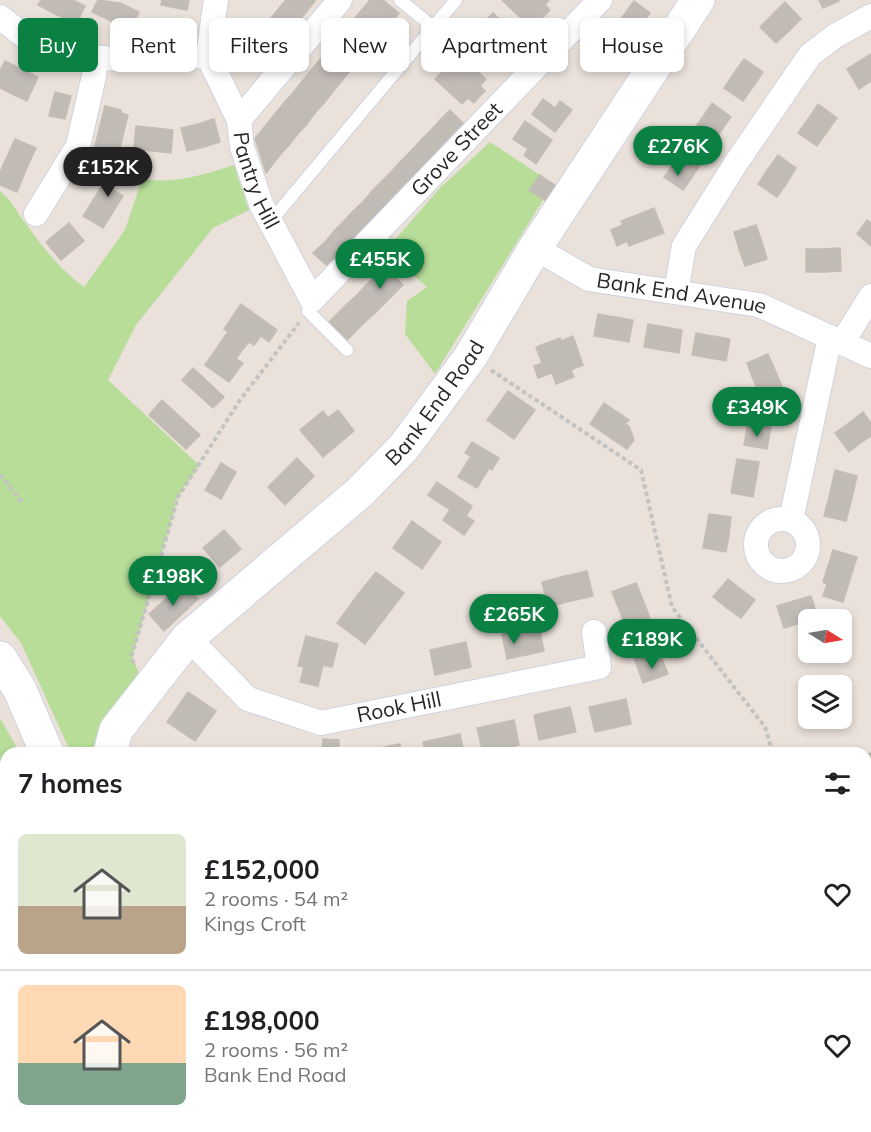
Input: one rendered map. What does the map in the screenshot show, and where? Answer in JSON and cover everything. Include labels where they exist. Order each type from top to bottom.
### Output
[{"type":"street","points":[[98,58],[208,56],[216,0]]},
{"type":"street","points":[[239,120],[340,0]]},
{"type":"street","name":"Grove Street","points":[[310,305],[600,0]]},
{"type":"street","name":"Bank End Road","points":[[112,747],[116,730],[147,687],[188,638],[360,492],[404,447],[471,356],[535,248],[698,0]]},
{"type":"street","points":[[676,292],[684,246],[736,163],[810,55],[835,36],[871,16]]},
{"type":"street","points":[[0,17],[18,30]]},
{"type":"street","name":"Pantry Hill","points":[[208,56],[239,120],[242,147],[261,204],[310,305]]},
{"type":"street","points":[[36,214],[78,146],[94,72]]},
{"type":"street","name":"Bank End Avenue","points":[[535,248],[589,279],[759,305],[871,356]]},
{"type":"street","points":[[790,520],[836,340],[849,328],[871,296]]},
{"type":"street","name":"Rook Hill","points":[[188,638],[248,699],[321,723],[599,667],[594,632]]},
{"type":"street","points":[[0,658],[20,690],[44,747]]},
{"type":"lane","points":[[400,0],[422,18]]},
{"type":"lane","points":[[441,18],[456,0]]},
{"type":"lane","points":[[271,221],[421,41]]},
{"type":"lane","points":[[310,305],[347,350]]},
{"type":"path","points":[[147,687],[131,658],[178,497],[251,384],[310,305]]},
{"type":"path","points":[[471,356],[641,470],[672,608],[765,727],[771,747]]},
{"type":"path","points":[[0,475],[22,502]]},
{"type":"green space","points":[[490,142],[540,175],[529,190],[543,200],[435,374],[405,334],[407,301],[427,287],[385,251],[440,188]]},
{"type":"green space","points":[[234,165],[249,210],[213,228],[136,325],[108,380],[199,465],[178,497],[132,657],[141,678],[103,747],[68,747],[21,643],[0,616],[0,191],[51,256],[84,287],[125,230],[142,179],[166,180],[200,175]]},
{"type":"green space","points":[[0,718],[17,747],[0,747]]},
{"type":"building","points":[[41,0],[65,0],[57,15],[38,5]]},
{"type":"building","points":[[65,0],[73,0],[85,6],[79,18],[63,18],[57,15]]},
{"type":"building","points":[[98,0],[120,3],[110,21],[92,12]]},
{"type":"building","points":[[162,0],[189,0],[187,10],[161,5]]},
{"type":"building","points":[[286,0],[293,0],[307,11],[301,18],[293,18],[280,7]]},
{"type":"building","points":[[293,0],[314,0],[315,1],[307,11]]},
{"type":"building","points":[[370,0],[383,0],[399,13],[395,18],[385,18],[367,4]]},
{"type":"building","points":[[502,0],[527,0],[544,16],[542,18],[521,18]]},
{"type":"building","points":[[527,0],[549,0],[545,5],[550,10],[544,16]]},
{"type":"building","points":[[819,0],[838,0],[839,1],[823,8]]},
{"type":"building","points":[[634,1],[650,13],[646,18],[621,18]]},
{"type":"building","points":[[785,2],[801,19],[789,31],[773,14]]},
{"type":"building","points":[[120,3],[139,12],[136,18],[112,18]]},
{"type":"building","points":[[367,4],[385,18],[365,18],[359,13]]},
{"type":"building","points":[[280,7],[293,18],[271,18]]},
{"type":"building","points":[[359,13],[365,18],[355,18]]},
{"type":"building","points":[[493,13],[498,18],[488,18]]},
{"type":"building","points":[[773,14],[789,31],[776,43],[760,27]]},
{"type":"building","points":[[871,54],[871,76],[861,60]]},
{"type":"building","points":[[744,59],[763,72],[753,87],[734,73]]},
{"type":"building","points":[[861,60],[871,76],[871,81],[859,89],[847,69]]},
{"type":"building","points":[[5,61],[18,67],[18,72],[20,72],[10,93],[0,88],[0,71]]},
{"type":"building","points":[[317,63],[321,66],[321,72],[328,72],[341,82],[332,93],[308,74]]},
{"type":"building","points":[[20,72],[28,72],[38,77],[27,101],[10,93]]},
{"type":"building","points":[[328,72],[349,72],[341,82]]},
{"type":"building","points":[[442,72],[452,72],[479,97],[474,103],[468,98],[462,104],[435,79]]},
{"type":"building","points":[[452,72],[478,72],[486,79],[480,86],[485,91],[479,97]]},
{"type":"building","points":[[734,73],[753,87],[743,101],[724,88]]},
{"type":"building","points":[[308,74],[332,93],[324,103],[300,84]]},
{"type":"building","points":[[300,84],[324,103],[315,113],[292,94]]},
{"type":"building","points":[[55,92],[71,96],[65,119],[49,116]]},
{"type":"building","points":[[292,94],[315,113],[307,124],[283,104]]},
{"type":"building","points":[[543,99],[555,108],[560,101],[572,110],[555,132],[532,114]]},
{"type":"building","points":[[712,103],[731,117],[721,131],[702,118]]},
{"type":"building","points":[[283,104],[307,124],[297,135],[274,115]]},
{"type":"building","points":[[818,104],[837,118],[827,132],[808,119]]},
{"type":"building","points":[[105,106],[121,110],[121,113],[128,115],[119,152],[95,146]]},
{"type":"building","points":[[450,110],[468,128],[458,138],[440,120]]},
{"type":"building","points":[[274,115],[297,135],[289,145],[266,125]]},
{"type":"building","points":[[702,118],[721,131],[711,145],[692,132]]},
{"type":"building","points":[[214,119],[220,142],[204,147],[198,124]]},
{"type":"building","points":[[808,119],[827,132],[817,146],[798,133]]},
{"type":"building","points":[[440,120],[458,138],[449,148],[431,130]]},
{"type":"building","points":[[525,121],[552,140],[536,164],[524,155],[528,149],[513,139]]},
{"type":"building","points":[[198,124],[204,147],[187,151],[181,128]]},
{"type":"building","points":[[266,125],[289,145],[280,155],[257,136]]},
{"type":"building","points":[[136,126],[155,128],[152,151],[134,149]]},
{"type":"building","points":[[155,128],[173,130],[171,153],[152,151]]},
{"type":"building","points":[[431,130],[449,148],[440,156],[422,139]]},
{"type":"building","points":[[257,136],[280,155],[266,173],[255,138]]},
{"type":"building","points":[[15,139],[36,148],[26,170],[5,161]]},
{"type":"building","points":[[422,139],[440,156],[428,170],[410,152]]},
{"type":"building","points":[[683,148],[702,162],[693,176],[674,163]]},
{"type":"building","points":[[410,152],[428,170],[419,179],[400,162]]},
{"type":"building","points":[[778,155],[796,168],[787,183],[768,169]]},
{"type":"building","points":[[5,161],[26,170],[17,192],[0,185],[0,172]]},
{"type":"building","points":[[400,162],[419,179],[409,189],[391,172]]},
{"type":"building","points":[[674,163],[693,176],[683,190],[664,177]]},
{"type":"building","points":[[768,169],[787,183],[777,197],[758,184]]},
{"type":"building","points":[[391,172],[409,189],[399,199],[381,182]]},
{"type":"building","points":[[540,175],[556,186],[546,201],[529,190]]},
{"type":"building","points":[[381,182],[399,199],[391,209],[372,191]]},
{"type":"building","points":[[103,184],[123,196],[113,212],[93,200]]},
{"type":"building","points":[[372,191],[391,209],[381,219],[363,202]]},
{"type":"building","points":[[93,200],[113,212],[103,228],[83,216]]},
{"type":"building","points":[[363,202],[381,219],[371,229],[353,211]]},
{"type":"building","points":[[654,208],[664,233],[647,239],[637,215]]},
{"type":"building","points":[[353,211],[371,229],[363,238],[344,221]]},
{"type":"building","points":[[637,215],[647,239],[629,246],[627,241],[617,246],[611,230],[623,225],[621,221]]},
{"type":"building","points":[[867,220],[871,223],[871,246],[857,234]]},
{"type":"building","points":[[344,221],[363,238],[352,249],[334,231]]},
{"type":"building","points":[[69,223],[84,241],[61,260],[46,242]]},
{"type":"building","points":[[756,225],[762,242],[739,249],[734,232]]},
{"type":"building","points":[[334,231],[352,249],[343,258],[326,241]]},
{"type":"building","points":[[326,241],[343,258],[332,270],[313,253]]},
{"type":"building","points":[[762,242],[767,259],[745,266],[739,249]]},
{"type":"building","points":[[840,248],[841,271],[824,272],[823,249]]},
{"type":"building","points":[[806,249],[823,249],[824,272],[806,272]]},
{"type":"building","points":[[385,267],[403,285],[394,294],[376,276]]},
{"type":"building","points":[[376,276],[394,294],[384,304],[366,285]]},
{"type":"building","points":[[366,285],[384,304],[375,313],[357,295]]},
{"type":"building","points":[[357,295],[375,313],[365,322],[347,304]]},
{"type":"building","points":[[241,304],[277,330],[269,342],[261,336],[254,345],[249,342],[243,349],[225,336],[228,332],[224,329]]},
{"type":"building","points":[[347,304],[365,322],[355,332],[337,314]]},
{"type":"building","points":[[337,314],[355,332],[346,341],[328,323]]},
{"type":"building","points":[[598,314],[615,317],[612,339],[594,336]]},
{"type":"building","points":[[615,317],[633,320],[629,342],[612,339]]},
{"type":"building","points":[[648,324],[665,327],[661,350],[644,347]]},
{"type":"building","points":[[665,327],[682,330],[679,353],[661,350]]},
{"type":"building","points":[[696,333],[713,336],[709,358],[692,355]]},
{"type":"building","points":[[225,336],[243,349],[236,359],[243,363],[229,382],[205,365]]},
{"type":"building","points":[[573,336],[583,365],[571,370],[574,377],[556,384],[552,373],[538,378],[534,366],[542,363],[536,347]]},
{"type":"building","points":[[713,336],[730,339],[726,361],[709,358]]},
{"type":"building","points":[[768,354],[775,370],[753,379],[747,363]]},
{"type":"building","points":[[193,368],[224,397],[213,408],[182,380]]},
{"type":"building","points":[[775,370],[782,386],[760,395],[753,379]]},
{"type":"building","points":[[508,391],[535,410],[514,439],[487,420]]},
{"type":"building","points":[[162,400],[200,435],[186,449],[149,415]]},
{"type":"building","points":[[604,403],[629,420],[625,424],[629,426],[634,440],[627,449],[590,424]]},
{"type":"building","points":[[338,410],[354,431],[323,457],[300,430],[323,411],[328,418]]},
{"type":"building","points":[[750,411],[773,415],[770,432],[747,428]]},
{"type":"building","points":[[863,412],[871,423],[871,436],[863,441],[849,423]]},
{"type":"building","points":[[849,423],[863,441],[849,452],[835,433]]},
{"type":"building","points":[[747,428],[770,432],[767,449],[744,445]]},
{"type":"building","points":[[472,442],[499,458],[492,470],[489,468],[477,488],[458,477],[471,456],[465,453]]},
{"type":"building","points":[[297,458],[314,476],[285,505],[268,487]]},
{"type":"building","points":[[737,459],[759,462],[756,480],[734,476]]},
{"type":"building","points":[[221,463],[236,472],[221,499],[205,490]]},
{"type":"building","points":[[835,470],[857,476],[852,498],[830,493]]},
{"type":"building","points":[[734,476],[756,480],[753,497],[731,493]]},
{"type":"building","points":[[437,482],[472,506],[466,516],[474,521],[464,535],[443,520],[450,510],[428,495]]},
{"type":"building","points":[[830,493],[852,498],[846,521],[824,516]]},
{"type":"building","points":[[709,514],[731,517],[729,535],[706,531]]},
{"type":"building","points":[[412,521],[441,542],[422,569],[393,548]]},
{"type":"building","points":[[224,530],[241,549],[220,567],[203,548]]},
{"type":"building","points":[[706,531],[729,535],[726,552],[703,548]]},
{"type":"building","points":[[833,550],[857,557],[843,602],[823,596],[827,584],[823,582]]},
{"type":"building","points":[[587,571],[593,596],[571,601],[565,576]]},
{"type":"building","points":[[376,572],[404,593],[384,619],[356,597]]},
{"type":"building","points":[[565,576],[571,601],[548,607],[542,582]]},
{"type":"building","points":[[728,579],[742,590],[727,608],[713,597]]},
{"type":"building","points":[[183,583],[198,599],[164,631],[149,614]]},
{"type":"building","points":[[636,583],[643,600],[619,609],[612,592]]},
{"type":"building","points":[[742,590],[755,600],[741,618],[727,608]]},
{"type":"building","points":[[811,596],[815,609],[798,609],[798,614],[794,601]]},
{"type":"building","points":[[356,597],[384,619],[365,644],[337,623]]},
{"type":"building","points":[[643,600],[650,618],[626,627],[619,609]]},
{"type":"building","points":[[794,601],[798,624],[784,628],[777,606]]},
{"type":"building","points":[[539,626],[544,651],[526,655],[520,630]]},
{"type":"building","points":[[520,630],[526,655],[507,659],[502,634]]},
{"type":"building","points":[[306,636],[338,644],[332,667],[323,665],[318,686],[300,682],[304,667],[298,666]]},
{"type":"building","points":[[654,639],[661,656],[637,666],[630,648]]},
{"type":"building","points":[[466,642],[471,667],[453,671],[448,646]]},
{"type":"building","points":[[448,646],[453,671],[435,675],[430,650]]},
{"type":"building","points":[[661,656],[668,674],[643,683],[637,666]]},
{"type":"building","points":[[188,692],[216,711],[195,741],[167,722]]},
{"type":"building","points":[[626,699],[631,724],[613,728],[608,703]]},
{"type":"building","points":[[608,703],[613,728],[595,732],[589,707]]},
{"type":"building","points":[[570,707],[576,732],[557,736],[552,711]]},
{"type":"building","points":[[552,711],[557,736],[539,740],[534,715]]},
{"type":"building","points":[[514,720],[519,745],[501,747],[496,724]]},
{"type":"building","points":[[496,724],[501,747],[482,747],[477,728]]},
{"type":"building","points":[[460,734],[463,747],[444,747],[442,738]]},
{"type":"building","points":[[442,738],[444,747],[424,747],[423,742]]},
{"type":"building","points":[[323,739],[339,740],[339,747],[322,747]]},
{"type":"building","points":[[400,744],[400,747],[384,747]]}]
